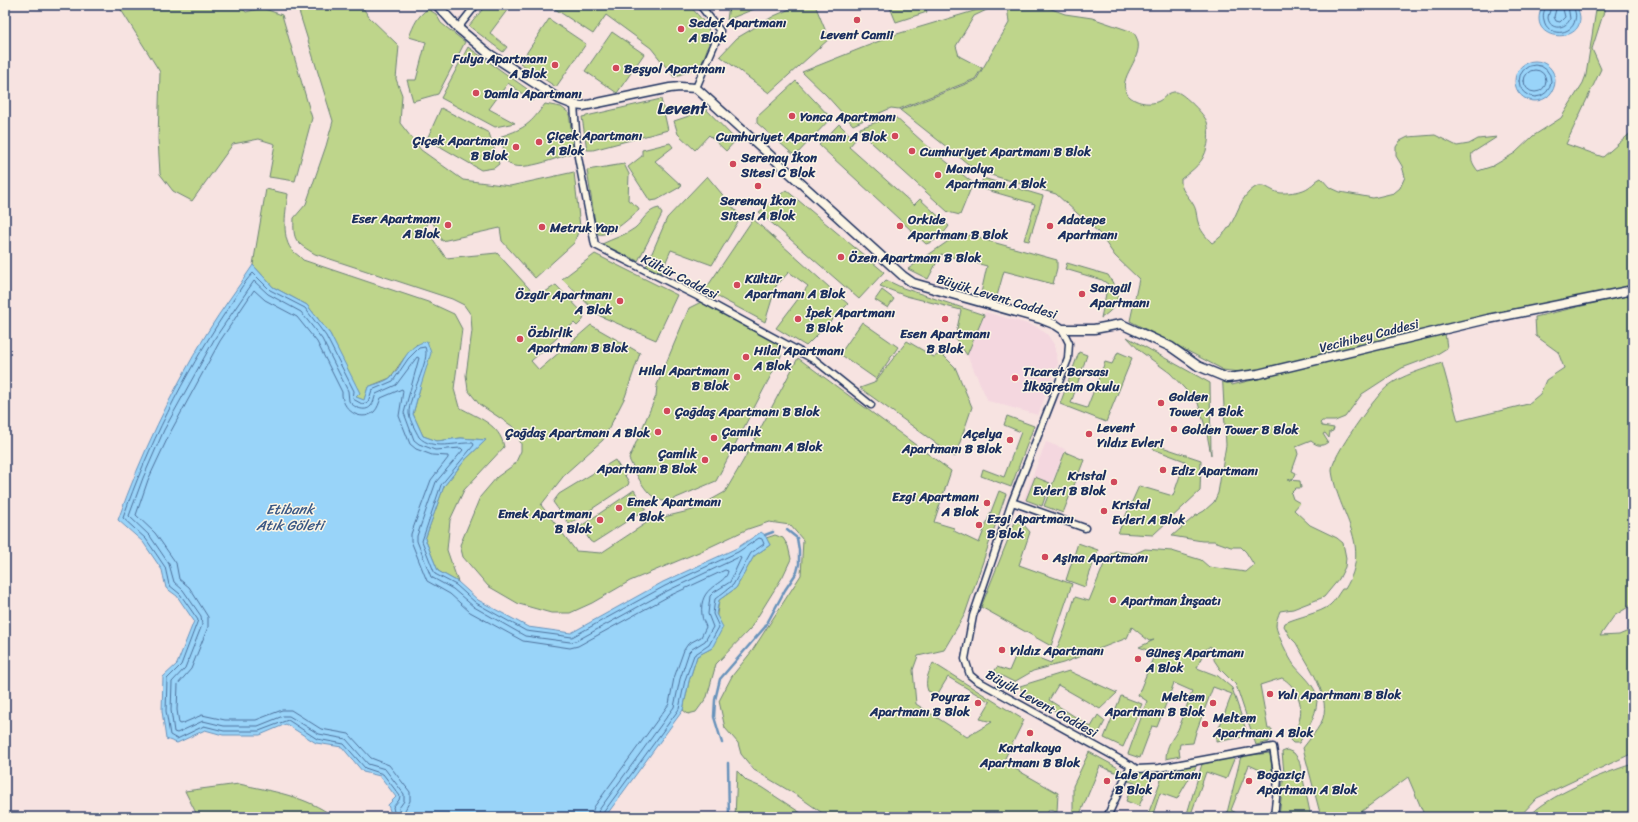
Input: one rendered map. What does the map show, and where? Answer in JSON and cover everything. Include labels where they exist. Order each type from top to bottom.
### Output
[{"type":"street","points":[[437,5],[458,28],[488,54],[559,99],[574,105],[583,106],[670,88],[696,88],[720,31],[700,5]]},
{"type":"street","points":[[458,28],[476,5]]},
{"type":"street","name":"Büyük Levent Caddesi","points":[[696,88],[908,280],[913,283],[1041,319],[1062,329],[1069,343],[1068,359],[1012,502],[973,616],[965,654],[967,668],[970,675],[976,680],[1137,769],[1159,768],[1273,747],[1278,779],[1274,817]]},
{"type":"street","name":"Kültür Caddesi","points":[[574,105],[578,157],[595,245],[697,296],[814,360],[871,405]]},
{"type":"street","name":"Vecihibey Caddesi","points":[[1062,329],[1094,329],[1121,324],[1171,347],[1198,366],[1227,378],[1258,374],[1488,318],[1633,290]]},
{"type":"street","points":[[1012,502],[1085,528]]},
{"type":"street","points":[[1107,817],[1131,765]]},
{"type":"shaded area","name":"Ticaret Borsası İlköğretim Okulu","points":[[985,312],[1035,326],[1047,334],[1055,346],[1058,363],[1038,415],[988,401],[967,355]]},
{"type":"shaded area","points":[[1046,442],[1065,449],[1042,507],[1023,500]]},
{"type":"green space","points":[[118,5],[238,5],[246,12],[262,8],[282,15],[312,118],[295,181],[269,177],[275,144],[259,139],[233,144],[192,201],[173,191],[160,174],[158,139],[160,72]]},
{"type":"green space","points":[[297,5],[361,5],[369,17],[399,46],[396,79],[402,95],[400,123],[421,150],[463,180],[510,186],[574,172],[580,227],[574,243],[535,278],[502,241],[500,228],[442,241],[431,219],[425,228],[446,258],[497,253],[537,297],[556,285],[584,314],[583,320],[577,326],[574,323],[531,361],[539,370],[591,325],[640,353],[625,397],[603,440],[566,473],[541,505],[576,551],[601,553],[651,520],[693,510],[725,492],[798,358],[951,471],[934,522],[954,528],[954,531],[979,543],[999,491],[1006,494],[965,614],[944,650],[918,656],[913,670],[916,704],[967,737],[992,722],[980,719],[990,702],[948,677],[937,695],[928,691],[927,680],[933,663],[1024,720],[1003,762],[1058,793],[1057,812],[1049,810],[1045,817],[828,817],[798,796],[754,770],[741,754],[738,743],[725,728],[719,701],[732,676],[752,651],[801,575],[803,540],[790,525],[769,522],[748,529],[699,552],[630,581],[592,603],[570,613],[551,613],[519,604],[488,586],[463,557],[460,545],[480,497],[497,477],[515,464],[521,451],[521,444],[515,428],[479,404],[468,390],[466,375],[472,331],[471,315],[464,305],[452,299],[315,254],[303,247],[297,240],[294,232],[294,218],[306,204],[333,121]]},
{"type":"green space","points":[[486,5],[511,5],[490,33],[507,47],[503,52],[469,26]]},
{"type":"green space","points":[[554,5],[689,5],[708,28],[710,39],[701,66],[674,77],[651,48],[606,15],[593,34],[552,7]]},
{"type":"green space","points":[[729,5],[764,5],[727,20]]},
{"type":"green space","points":[[799,5],[815,5],[829,39],[769,93],[720,56],[737,38],[774,16]]},
{"type":"green space","points":[[889,5],[924,5],[927,12],[896,22]]},
{"type":"green space","points":[[997,5],[974,16],[956,46],[959,56],[982,68],[975,79],[899,109],[891,108],[853,125],[826,95],[802,72],[897,34]]},
{"type":"green space","points":[[1007,5],[1041,5],[1065,14],[1092,18],[1133,32],[1137,40],[1138,48],[1124,85],[1128,95],[1136,101],[1150,103],[1159,101],[1171,93],[1177,92],[1194,105],[1207,122],[1208,144],[1206,152],[1201,161],[1181,179],[1181,183],[1183,190],[1194,206],[1200,228],[1212,243],[1224,234],[1245,196],[1258,186],[1282,193],[1293,192],[1306,189],[1321,178],[1329,187],[1340,192],[1373,198],[1394,193],[1400,188],[1405,177],[1402,166],[1396,156],[1396,147],[1400,141],[1408,137],[1435,135],[1457,146],[1469,144],[1478,139],[1497,137],[1472,153],[1472,160],[1478,171],[1493,166],[1515,153],[1533,136],[1561,118],[1583,83],[1586,75],[1596,10],[1598,5],[1606,5],[1592,49],[1601,69],[1566,144],[1603,157],[1633,131],[1633,288],[1257,372],[1223,370],[1232,385],[1445,333],[1447,348],[1434,356],[1402,368],[1362,394],[1345,417],[1335,421],[1322,421],[1320,423],[1322,426],[1334,428],[1333,431],[1330,432],[1329,438],[1325,433],[1323,434],[1328,442],[1324,445],[1320,445],[1311,441],[1296,447],[1298,454],[1292,471],[1296,473],[1294,478],[1288,480],[1300,481],[1301,488],[1296,488],[1291,493],[1293,499],[1300,503],[1294,510],[1310,525],[1337,538],[1343,543],[1346,558],[1345,567],[1339,579],[1324,597],[1293,609],[1280,611],[1277,620],[1277,630],[1286,652],[1294,665],[1312,686],[1317,696],[1313,718],[1299,743],[1293,743],[1290,740],[1298,723],[1301,711],[1297,694],[1291,685],[1282,678],[1260,685],[1268,729],[1272,729],[1269,742],[1256,745],[1236,685],[1220,669],[1214,660],[1214,652],[1210,646],[1204,651],[1197,668],[1218,676],[1232,688],[1248,736],[1216,742],[1216,736],[1232,694],[1213,687],[1193,743],[1180,744],[1180,756],[1166,759],[1169,745],[1178,730],[1192,691],[1174,683],[1157,727],[1152,726],[1140,758],[1128,754],[1147,701],[1138,695],[1155,653],[1139,647],[1154,640],[1149,641],[1132,627],[1127,638],[1063,663],[1033,671],[1014,682],[994,672],[997,667],[1009,671],[1018,650],[1051,663],[1065,629],[1075,597],[1089,601],[1107,557],[1115,551],[1134,554],[1145,549],[1172,551],[1201,560],[1209,567],[1246,572],[1254,565],[1241,547],[1231,547],[1214,541],[1202,541],[1172,536],[1214,502],[1218,493],[1226,445],[1222,369],[1130,321],[1139,279],[1115,256],[1098,232],[1056,194],[977,171],[900,110],[976,80],[1009,23]]},
{"type":"green space","points":[[428,9],[436,14],[441,23],[465,42],[438,94],[413,101],[407,80],[416,80],[426,42],[409,37],[418,18]]},
{"type":"green space","points":[[549,19],[586,44],[556,87],[520,63]]},
{"type":"green space","points":[[612,32],[644,54],[617,93],[585,71]]},
{"type":"green space","points":[[468,47],[537,96],[532,101],[508,83],[489,109],[515,123],[495,127],[441,98]]},
{"type":"green space","points":[[796,81],[831,118],[795,156],[757,123],[757,117]]},
{"type":"green space","points":[[661,99],[668,130],[593,150],[587,150],[582,117]]},
{"type":"green space","points":[[545,104],[561,107],[569,113],[574,152],[539,164],[528,166],[511,165],[507,161],[503,149],[502,136],[522,128],[531,121]]},
{"type":"green space","points":[[702,105],[736,140],[726,151],[709,135],[695,150],[678,134],[674,121],[692,115]]},
{"type":"green space","points":[[441,108],[489,133],[499,164],[494,168],[481,170],[427,139]]},
{"type":"green space","points":[[894,116],[933,151],[973,183],[960,215],[948,212],[860,132],[860,128]]},
{"type":"green space","points":[[839,124],[855,140],[849,147],[914,205],[920,199],[949,226],[942,235],[926,244],[819,145]]},
{"type":"green space","points":[[670,143],[673,147],[655,161],[682,186],[657,200],[650,201],[628,167],[642,156],[642,150]]},
{"type":"green space","points":[[624,164],[629,174],[628,200],[638,207],[639,210],[614,230],[608,233],[598,234],[587,170]]},
{"type":"green space","points":[[707,176],[741,217],[712,265],[671,250],[661,273],[646,267],[667,218]]},
{"type":"green space","points":[[983,178],[1043,196],[1029,241],[1024,240],[1035,204],[980,188]]},
{"type":"green space","points":[[266,189],[288,194],[285,215],[286,237],[291,249],[303,260],[428,302],[454,314],[462,329],[454,389],[459,407],[481,418],[493,427],[502,439],[504,447],[464,490],[450,520],[447,550],[458,582],[438,571],[425,539],[444,486],[466,459],[486,440],[461,438],[437,441],[423,436],[413,414],[420,388],[417,344],[405,357],[390,378],[368,387],[364,401],[356,397],[343,362],[330,334],[307,305],[273,287],[253,265]]},
{"type":"green space","points":[[786,190],[884,272],[859,299],[759,212]]},
{"type":"green space","points":[[659,208],[662,214],[638,261],[602,244],[635,228],[648,213]]},
{"type":"green space","points":[[753,219],[848,304],[806,346],[776,328],[808,286],[789,272],[776,286],[765,322],[705,290]]},
{"type":"green space","points":[[960,233],[1057,260],[1057,268],[1053,284],[1004,271],[997,296],[981,293],[987,266],[941,254],[928,279],[908,269]]},
{"type":"green space","points":[[595,254],[677,295],[656,340],[600,316],[562,279]]},
{"type":"green space","points":[[1067,263],[1108,275],[1115,288],[1117,299],[1113,308],[1101,318],[1108,284],[1102,280],[1065,269]]},
{"type":"green space","points":[[886,280],[903,288],[984,315],[967,355],[955,338],[961,310],[906,296],[880,286]]},
{"type":"green space","points":[[882,290],[894,299],[888,308],[875,300]]},
{"type":"green space","points":[[1633,294],[1633,604],[1614,616],[1600,636],[1619,635],[1633,629],[1633,753],[1537,798],[1519,817],[1425,817],[1408,777],[1354,817],[1321,817],[1303,748],[1321,723],[1324,714],[1324,703],[1318,682],[1296,643],[1290,637],[1284,626],[1285,623],[1326,608],[1330,605],[1342,589],[1345,589],[1353,573],[1356,558],[1355,543],[1335,487],[1332,471],[1333,464],[1338,453],[1382,391],[1407,375],[1442,363],[1458,421],[1528,404],[1540,394],[1546,380],[1564,368],[1558,352],[1536,336],[1535,317]]},
{"type":"green space","points":[[701,302],[780,345],[781,356],[716,481],[669,501],[662,501],[655,498],[644,487],[629,459],[656,396],[657,385],[689,308]]},
{"type":"green space","points":[[862,322],[898,347],[876,379],[840,354]]},
{"type":"green space","points":[[1127,337],[1210,383],[1211,455],[1206,429],[1198,403],[1170,373],[1140,351]]},
{"type":"green space","points":[[907,341],[934,357],[941,353],[955,367],[972,407],[955,457],[860,388],[874,383]]},
{"type":"green space","points":[[1079,352],[1087,355],[1071,403],[1087,408],[1105,362],[1112,364],[1118,352],[1132,358],[1106,422],[1060,404]]},
{"type":"green space","points":[[1007,416],[1034,426],[1011,487],[981,476],[983,469],[1004,477],[1021,432],[1004,425]]},
{"type":"green space","points":[[1153,444],[1201,460],[1200,491],[1153,535],[1118,533],[1139,486],[1173,496],[1185,461],[1153,449]]},
{"type":"green space","points":[[1065,452],[1084,460],[1063,513],[1044,506]]},
{"type":"green space","points":[[615,460],[629,482],[628,485],[569,524],[553,502],[559,494]]},
{"type":"green space","points":[[1035,477],[1050,483],[1042,506],[1026,500]]},
{"type":"green space","points":[[634,490],[646,509],[593,543],[590,541],[581,526]]},
{"type":"green space","points":[[1017,517],[1030,532],[1019,565],[1072,584],[1051,646],[981,607]]},
{"type":"green space","points":[[775,535],[783,538],[788,546],[791,559],[783,576],[750,629],[716,664],[707,697],[696,712],[688,714],[683,710],[689,681],[697,656],[712,648],[719,600],[736,588],[754,556],[770,545],[766,538]]},
{"type":"green space","points":[[1078,543],[1098,550],[1085,587],[1066,580]]},
{"type":"green space","points":[[1069,671],[1117,693],[1100,709],[1058,685],[1049,700],[1091,727],[1098,715],[1105,721],[1098,735],[1022,692],[1020,686]]},
{"type":"green space","points":[[1121,696],[1142,704],[1123,747],[1104,738]]},
{"type":"green space","points":[[1287,750],[1294,753],[1299,760],[1311,817],[1279,817],[1284,773],[1282,752]]},
{"type":"green space","points":[[1089,752],[1122,770],[1120,774],[1100,766],[1080,814],[1073,814],[1073,786]]},
{"type":"green space","points":[[1270,753],[1273,776],[1249,765],[1231,810],[1243,817],[1226,817],[1241,756]]},
{"type":"green space","points":[[1235,757],[1226,779],[1206,772],[1190,817],[1186,817],[1202,764]]},
{"type":"green space","points":[[1633,764],[1633,817],[1529,817],[1548,801],[1562,793],[1608,772]]},
{"type":"green space","points":[[1197,765],[1177,799],[1160,793],[1152,817],[1147,817],[1165,769]]},
{"type":"green space","points":[[737,771],[747,781],[761,787],[807,817],[735,817]]},
{"type":"green space","points":[[1132,771],[1157,772],[1148,787],[1128,781]]},
{"type":"green space","points":[[239,784],[300,799],[334,817],[198,817],[185,791]]},
{"type":"green space","points":[[1132,785],[1146,790],[1139,806],[1126,801]]},
{"type":"water","points":[[1543,5],[1576,5],[1580,18],[1577,28],[1569,34],[1560,36],[1550,34],[1542,28],[1539,18]]},
{"type":"water","points":[[1539,61],[1546,64],[1552,70],[1555,81],[1554,89],[1546,98],[1539,101],[1531,101],[1524,98],[1516,89],[1515,77],[1518,70],[1527,62]]},
{"type":"water","name":"Etibank Atık Göleti","points":[[253,265],[273,287],[307,305],[330,334],[360,393],[356,397],[364,400],[368,387],[389,379],[396,372],[406,356],[414,347],[427,341],[431,353],[413,414],[423,436],[437,441],[461,438],[486,440],[466,459],[444,486],[425,539],[438,571],[458,582],[478,600],[528,627],[571,633],[663,582],[737,548],[761,532],[765,535],[770,545],[754,556],[736,588],[719,600],[716,614],[723,627],[712,648],[697,656],[689,681],[683,710],[605,817],[392,817],[388,805],[396,797],[380,776],[363,772],[342,747],[316,743],[286,724],[260,735],[223,735],[205,730],[177,743],[166,739],[162,711],[163,677],[177,664],[194,621],[177,596],[166,588],[162,570],[143,542],[118,520],[147,448],[181,378],[212,324]]},
{"type":"waterway","points":[[722,743],[714,717],[715,700],[720,679],[765,627],[785,590],[797,572],[799,564],[797,538],[787,530]]},
{"type":"waterway","points":[[765,535],[773,532]]},
{"type":"waterway","points":[[728,763],[729,817]]},
{"type":"place","name":"Levent Camii","points":[[857,20]]},
{"type":"place","name":"Sedef Apartmanı A Blok","points":[[681,29]]},
{"type":"place","name":"Fulya Apartmanı A Blok","points":[[555,65]]},
{"type":"place","name":"Beşyol Apartmanı","points":[[616,68]]},
{"type":"place","name":"Damla Apartmanı","points":[[476,93]]},
{"type":"place","name":"Yonca Apartmanı","points":[[792,116]]},
{"type":"place","name":"Cumhuriyet Apartmanı A Blok","points":[[895,136]]},
{"type":"place","name":"Çiçek Apartmanı A Blok","points":[[539,142]]},
{"type":"place","name":"Çiçek Apartmanı B Blok","points":[[516,147]]},
{"type":"place","name":"Cumhuriyet Apartmanı B Blok","points":[[912,151]]},
{"type":"place","name":"Serenay İkon Sitesi C Blok","points":[[733,164]]},
{"type":"place","name":"Manolya Apartmanı A Blok","points":[[938,175]]},
{"type":"place","name":"Serenay İkon Sitesi A Blok","points":[[758,186]]},
{"type":"place","name":"Eser Apartmanı A Blok","points":[[448,225]]},
{"type":"place","name":"Orkide Apartmanı B Blok","points":[[900,226]]},
{"type":"place","name":"Adatepe Apartmanı","points":[[1050,226]]},
{"type":"place","name":"Metruk Yapı","points":[[542,227]]},
{"type":"place","name":"Özen Apartmanı B Blok","points":[[841,257]]},
{"type":"place","name":"Kültür Apartmanı A Blok","points":[[737,285]]},
{"type":"place","name":"Sarıgül Apartmanı","points":[[1082,294]]},
{"type":"place","name":"Özgür Apartmanı A Blok","points":[[620,301]]},
{"type":"place","name":"İpek Apartmanı B Blok","points":[[798,319]]},
{"type":"place","name":"Esen Apartmanı B Blok","points":[[945,319]]},
{"type":"place","name":"Özbirlik Apartmanı B Blok","points":[[520,339]]},
{"type":"place","name":"Hilal Apartmanı A Blok","points":[[746,357]]},
{"type":"place","name":"Hilal Apartmanı B Blok","points":[[737,377]]},
{"type":"place","name":"Ticaret Borsası İlköğretim Okulu","points":[[1015,378]]},
{"type":"place","name":"Golden Tower A Blok","points":[[1161,403]]},
{"type":"place","name":"Çağdaş Apartmanı B Blok","points":[[667,411]]},
{"type":"place","name":"Golden Tower B Blok","points":[[1174,429]]},
{"type":"place","name":"Çağdaş Apartmanı A Blok","points":[[658,432]]},
{"type":"place","name":"Levent Yıldız Evleri","points":[[1089,434]]},
{"type":"place","name":"Çamlık Apartmanı A Blok","points":[[714,438]]},
{"type":"place","name":"Açelya Apartmanı B Blok","points":[[1010,440]]},
{"type":"place","name":"Çamlık Apartmanı B Blok","points":[[705,460]]},
{"type":"place","name":"Ediz Apartmanı","points":[[1163,470]]},
{"type":"place","name":"Kristal Evleri B Blok","points":[[1114,482]]},
{"type":"place","name":"Ezgi Apartmanı A Blok","points":[[987,503]]},
{"type":"place","name":"Emek Apartmanı A Blok","points":[[619,508]]},
{"type":"place","name":"Kristal Evleri A Blok","points":[[1104,511]]},
{"type":"place","name":"Emek Apartmanı B Blok","points":[[600,520]]},
{"type":"place","name":"Ezgi Apartmanı B Blok","points":[[979,525]]},
{"type":"place","name":"Aşina Apartmanı","points":[[1045,557]]},
{"type":"place","name":"Apartman İnşaatı","points":[[1113,600]]},
{"type":"place","name":"Yıldız Apartmanı","points":[[1002,650]]},
{"type":"place","name":"Güneş Apartmanı A Blok","points":[[1138,659]]},
{"type":"place","name":"Yalı Apartmanı B Blok","points":[[1270,694]]},
{"type":"place","name":"Poyraz Apartmanı B Blok","points":[[978,703]]},
{"type":"place","name":"Meltem Apartmanı B Blok","points":[[1213,703]]},
{"type":"place","name":"Meltem Apartmanı A Blok","points":[[1205,724]]},
{"type":"place","name":"Kartalkaya Apartmanı B Blok","points":[[1030,733]]},
{"type":"place","name":"Lale Apartmanı B Blok","points":[[1107,781]]},
{"type":"place","name":"Boğaziçi Apartmanı A Blok","points":[[1249,781]]},
{"type":"district","name":"Levent","points":[[682,108]]}]
